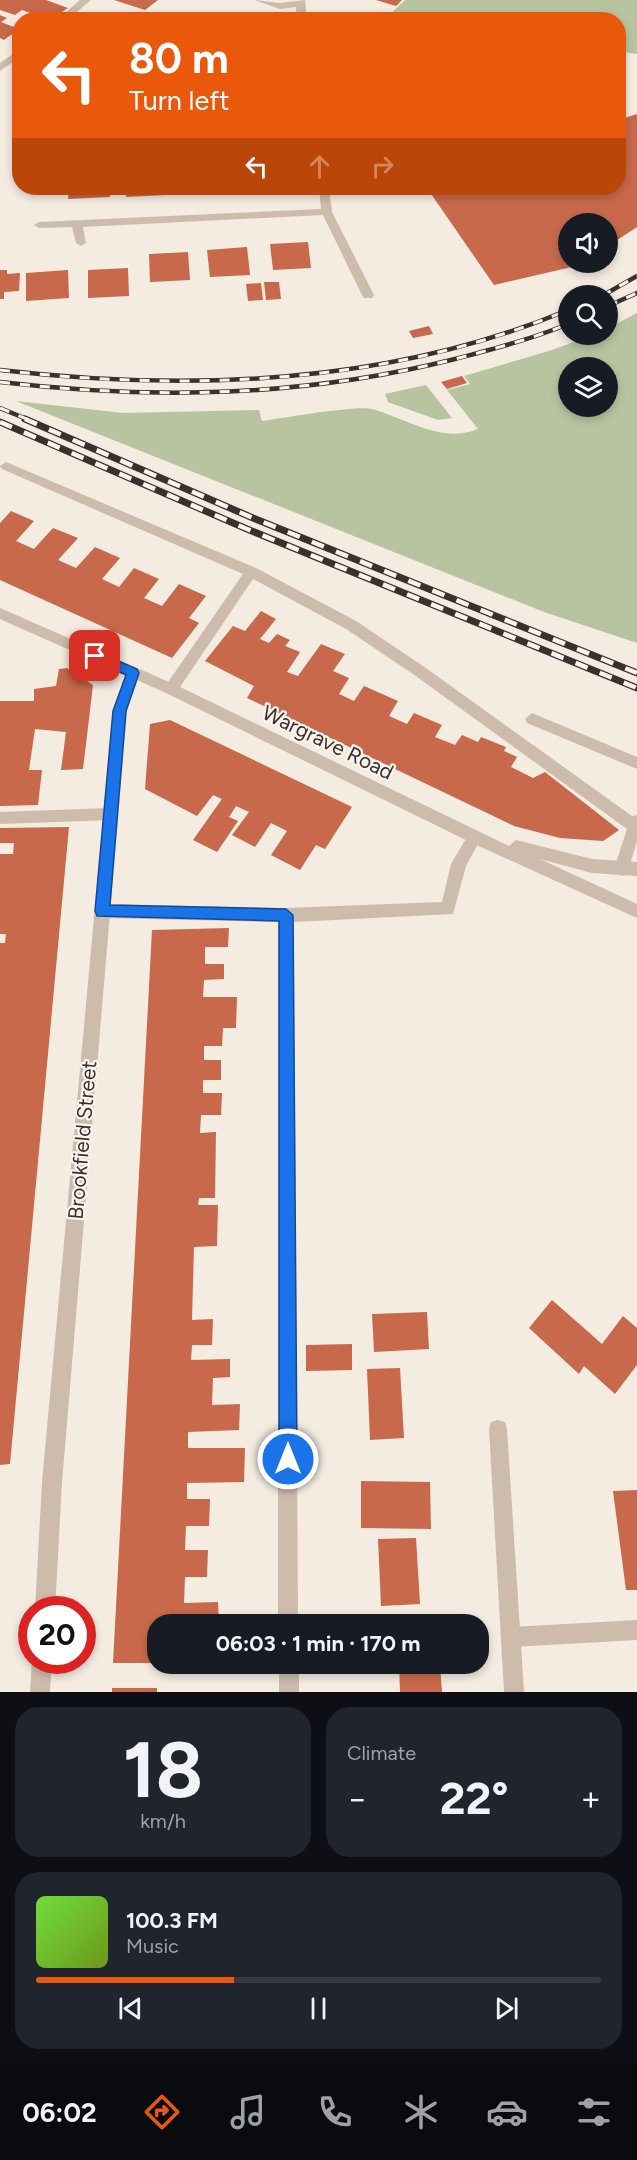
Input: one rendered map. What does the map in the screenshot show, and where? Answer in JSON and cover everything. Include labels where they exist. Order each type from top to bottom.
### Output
[{"type":"street","points":[[71,12],[86,0]]},
{"type":"street","points":[[259,0],[280,6],[300,2]]},
{"type":"street","points":[[0,68],[12,58]]},
{"type":"street","points":[[325,195],[327,212],[368,295]]},
{"type":"street","points":[[39,225],[327,212]]},
{"type":"street","points":[[77,224],[81,243]]},
{"type":"street","points":[[6,466],[251,572],[351,625],[636,824],[630,869],[561,860],[476,837],[459,864],[448,909],[286,915],[102,911]]},
{"type":"street","points":[[171,689],[251,572]]},
{"type":"street","name":"Wargrave Road","points":[[0,613],[171,689],[476,837],[637,911]]},
{"type":"street","name":"Brookfield Street","points":[[46,1596],[52,1482],[120,711],[133,673]]},
{"type":"street","points":[[532,719],[637,764]]},
{"type":"street","points":[[0,818],[111,814]]},
{"type":"street","points":[[286,915],[288,1614]]},
{"type":"street","points":[[498,1429],[514,1692]]},
{"type":"street","points":[[511,1637],[637,1630]]},
{"type":"street","points":[[40,1692],[41,1674]]},
{"type":"street","points":[[289,1674],[289,1692]]},
{"type":"green space","points":[[405,0],[637,0],[637,54],[626,52],[626,12],[392,12]]},
{"type":"green space","points":[[637,313],[637,643],[544,612],[16,401],[123,413],[259,410],[262,421],[364,408],[438,432],[465,433],[478,429],[447,390],[470,384],[464,376],[565,345],[618,345],[618,323]]},
{"type":"green space","points":[[426,385],[452,418],[438,420],[388,402],[385,394]]},
{"type":"building","points":[[0,0],[46,0],[68,8],[62,12],[22,10],[12,12],[12,14],[0,10]]},
{"type":"building","points":[[114,0],[158,0],[145,10]]},
{"type":"building","points":[[376,0],[402,0],[396,6]]},
{"type":"building","points":[[0,15],[7,18],[1,22],[12,26],[12,34],[4,40],[0,38]]},
{"type":"building","points":[[637,114],[637,227],[618,239],[618,213],[558,213],[558,270],[494,285],[432,195],[626,195],[626,117]]},
{"type":"building","points":[[68,195],[110,195],[110,197],[68,199]]},
{"type":"building","points":[[126,195],[166,195],[126,197]]},
{"type":"building","points":[[308,242],[311,268],[273,270],[270,244]]},
{"type":"building","points":[[247,247],[250,275],[210,277],[207,250]]},
{"type":"building","points":[[188,252],[190,280],[150,282],[149,254]]},
{"type":"building","points":[[128,268],[129,296],[88,298],[88,270]]},
{"type":"building","points":[[0,270],[7,270],[7,274],[20,273],[19,291],[4,292],[4,299],[0,299]]},
{"type":"building","points":[[68,270],[69,298],[26,301],[26,273]]},
{"type":"building","points":[[264,282],[279,282],[281,299],[266,300]]},
{"type":"building","points":[[261,283],[263,300],[248,301],[246,284]]},
{"type":"building","points":[[429,326],[433,334],[413,338],[409,331]]},
{"type":"building","points":[[462,376],[467,383],[447,389],[441,382]]},
{"type":"building","points":[[11,511],[34,521],[16,541],[34,549],[53,528],[78,538],[58,560],[76,568],[95,547],[120,558],[102,579],[119,587],[134,568],[159,579],[144,598],[162,606],[179,584],[206,596],[189,618],[199,623],[172,658],[0,580],[0,523]]},
{"type":"building","points":[[261,611],[276,619],[260,639],[269,643],[277,634],[290,640],[285,646],[300,652],[287,672],[298,676],[321,644],[345,654],[333,671],[349,678],[339,694],[354,701],[364,686],[398,701],[389,716],[407,724],[414,713],[442,725],[435,737],[455,745],[462,735],[478,742],[481,737],[506,747],[504,751],[517,757],[511,767],[533,778],[545,772],[619,830],[603,841],[560,838],[514,826],[247,698],[254,686],[205,661],[233,626],[245,631]]},
{"type":"building","points":[[67,668],[93,685],[83,769],[61,770],[66,732],[35,729],[29,770],[42,770],[38,805],[0,806],[0,701],[34,701],[34,689],[56,686],[59,669]]},
{"type":"building","points":[[170,720],[352,807],[325,849],[316,845],[300,870],[271,855],[287,831],[271,823],[255,847],[232,835],[249,812],[236,806],[229,817],[238,821],[217,852],[193,840],[222,799],[213,795],[197,816],[145,789],[150,724]]},
{"type":"building","points":[[69,827],[10,1464],[0,1465],[0,943],[5,943],[6,934],[0,934],[0,854],[13,854],[14,843],[0,843],[0,828]]},
{"type":"building","points":[[229,928],[228,947],[205,947],[205,964],[224,964],[224,979],[204,980],[203,997],[237,997],[236,1028],[223,1028],[222,1046],[204,1046],[204,1060],[221,1060],[221,1080],[203,1080],[203,1093],[222,1093],[221,1115],[201,1115],[200,1133],[216,1132],[215,1198],[199,1198],[198,1205],[218,1205],[217,1246],[194,1247],[192,1320],[213,1319],[212,1345],[192,1345],[191,1360],[230,1359],[230,1377],[213,1378],[212,1405],[240,1404],[239,1430],[188,1432],[188,1448],[245,1448],[244,1482],[187,1483],[187,1499],[210,1499],[209,1526],[186,1526],[185,1550],[208,1550],[207,1577],[185,1577],[184,1603],[218,1602],[219,1614],[147,1614],[147,1663],[113,1663],[152,930]]},
{"type":"building","points":[[552,1300],[602,1344],[623,1316],[637,1328],[637,1365],[615,1394],[584,1366],[579,1374],[529,1328]]},
{"type":"building","points":[[427,1312],[429,1349],[374,1352],[372,1314]]},
{"type":"building","points":[[352,1344],[352,1370],[306,1371],[306,1345]]},
{"type":"building","points":[[400,1368],[404,1438],[370,1440],[367,1369]]},
{"type":"building","points":[[361,1481],[430,1482],[431,1529],[361,1528]]},
{"type":"building","points":[[637,1490],[637,1590],[626,1590],[613,1491]]},
{"type":"building","points":[[416,1538],[420,1604],[381,1606],[378,1539]]},
{"type":"building","points":[[399,1674],[441,1674],[442,1692],[400,1692]]},
{"type":"building","points":[[112,1688],[157,1688],[157,1692],[112,1692]]},
{"type":"railway","points":[[618,287],[637,276]]},
{"type":"railway","points":[[618,302],[637,293]]},
{"type":"railway","points":[[0,370],[72,377],[144,380],[216,380],[288,376],[360,368],[430,354],[500,335],[558,314]]},
{"type":"railway","points":[[0,382],[58,388],[172,393],[285,388],[398,372],[455,359],[558,328]]},
{"type":"railway","points":[[0,408],[29,420]]},
{"type":"railway","points":[[25,419],[253,518],[637,673]]},
{"type":"railway","points":[[0,422],[247,529],[637,688]]},
{"type":"route","points":[[95,656],[133,673],[120,711],[102,911],[286,915],[288,1459]]}]
